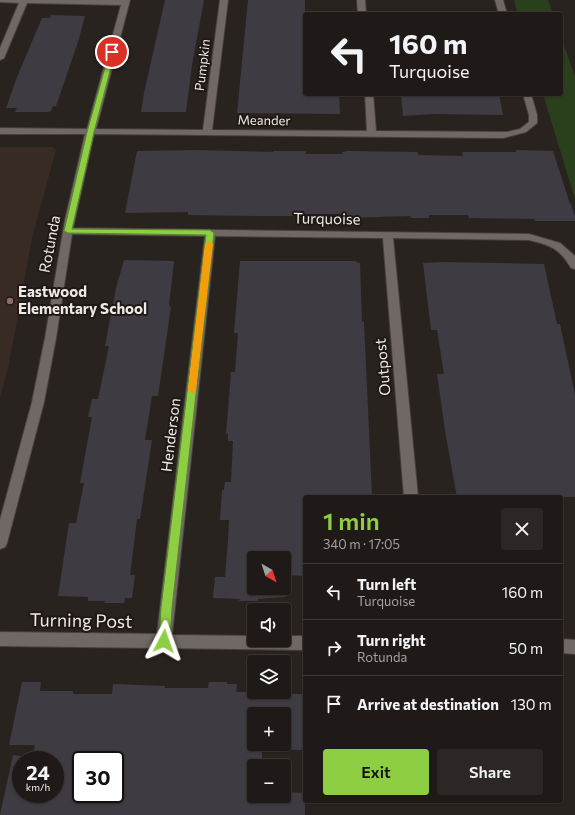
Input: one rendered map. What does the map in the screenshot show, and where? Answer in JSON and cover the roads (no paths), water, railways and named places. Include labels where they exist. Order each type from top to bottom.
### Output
[{"type":"street","points":[[0,0],[126,2]]},
{"type":"street","points":[[0,58],[24,0]]},
{"type":"street","name":"Pumpkin","points":[[207,133],[224,0]]},
{"type":"street","points":[[361,0],[362,12]]},
{"type":"street","points":[[498,0],[502,12]]},
{"type":"street","name":"Rotunda","points":[[0,543],[28,444],[48,354],[61,266],[68,231],[91,132],[126,2]]},
{"type":"street","points":[[369,96],[372,134]]},
{"type":"street","name":"Meander","points":[[0,131],[503,135],[516,134],[526,129],[533,123],[533,115],[528,96]]},
{"type":"street","name":"Turquoise","points":[[68,231],[529,237],[543,239],[556,245],[567,252],[574,261],[575,266]]},
{"type":"street","name":"Henderson","points":[[164,641],[210,233]]},
{"type":"street","name":"Outpost","points":[[388,235],[411,495]]},
{"type":"street","name":"Turning Post","points":[[0,639],[303,643]]},
{"type":"street","points":[[563,646],[575,647]]},
{"type":"place","name":"Eastwood Elementary School","points":[[10,301]]}]
